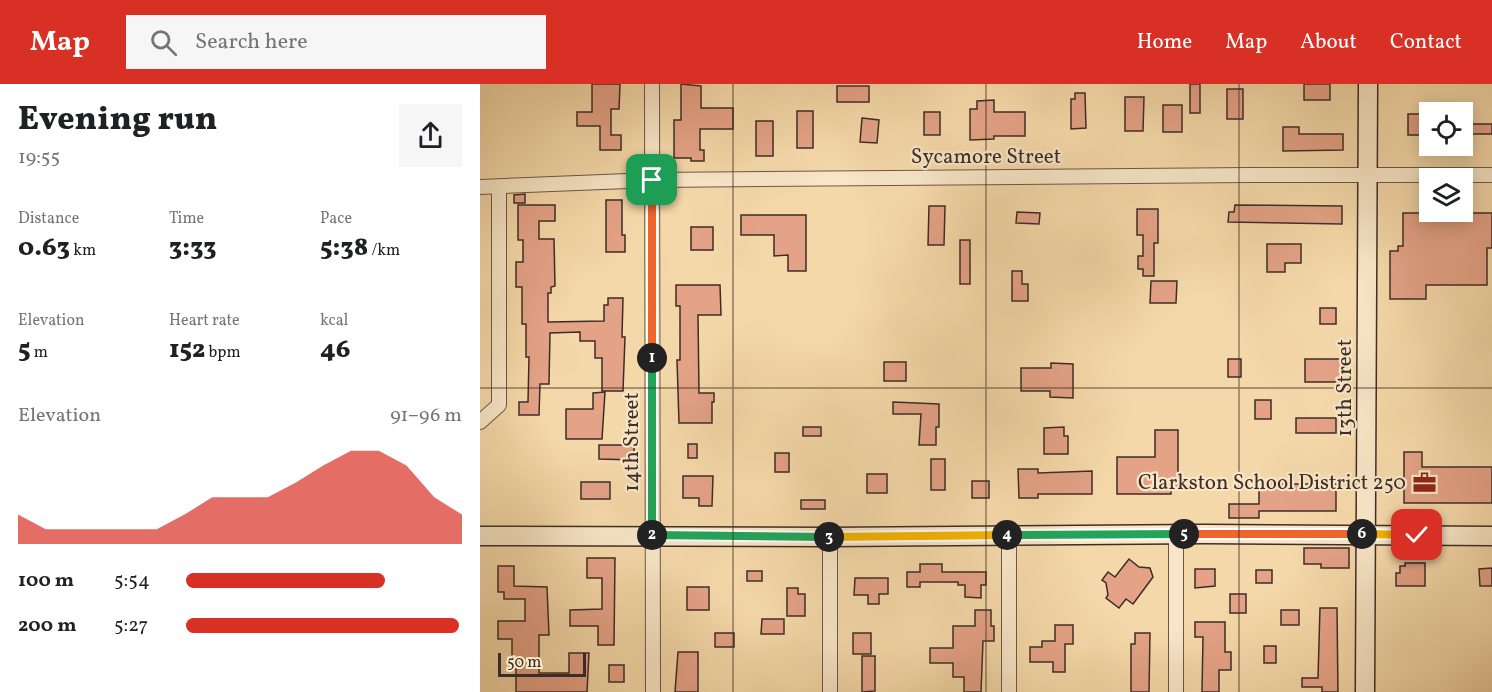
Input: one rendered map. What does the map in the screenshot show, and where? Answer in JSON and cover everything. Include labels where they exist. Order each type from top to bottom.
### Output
[{"type":"street","name":"14th Street","points":[[652,84],[653,692]]},
{"type":"street","name":"13th Street","points":[[1365,692],[1368,84]]},
{"type":"street","name":"Sycamore Street","points":[[480,187],[652,180],[1492,175]]},
{"type":"street","points":[[480,422],[499,405],[499,187]]},
{"type":"street","points":[[1176,534],[1176,692]]},
{"type":"street","points":[[480,536],[1365,534],[1492,536]]},
{"type":"street","points":[[1009,535],[1009,692]]},
{"type":"street","points":[[830,537],[830,692]]},
{"type":"building","points":[[592,84],[620,84],[619,109],[611,109],[611,135],[621,135],[621,150],[600,150],[600,126],[577,126],[577,112],[592,112]]},
{"type":"building","points":[[681,84],[701,86],[701,108],[733,108],[733,129],[700,129],[700,150],[704,150],[704,161],[674,158],[674,120],[681,120]]},
{"type":"building","points":[[1190,84],[1200,84],[1200,113],[1190,113]]},
{"type":"building","points":[[1304,84],[1330,84],[1330,100],[1304,100]]},
{"type":"building","points":[[837,86],[869,86],[869,102],[837,102]]},
{"type":"building","points":[[1227,89],[1243,89],[1243,119],[1227,119]]},
{"type":"building","points":[[1075,93],[1085,93],[1086,128],[1071,129],[1071,99],[1075,99]]},
{"type":"building","points":[[1125,97],[1144,97],[1143,131],[1125,131]]},
{"type":"building","points":[[994,100],[994,112],[1025,112],[1025,136],[994,136],[994,139],[970,140],[970,109],[977,109],[977,101]]},
{"type":"building","points":[[1163,105],[1182,105],[1182,132],[1163,132]]},
{"type":"building","points":[[797,111],[813,111],[813,148],[797,148]]},
{"type":"building","points":[[924,112],[940,112],[940,135],[924,135]]},
{"type":"building","points":[[1408,114],[1419,114],[1419,135],[1408,135]]},
{"type":"building","points":[[862,118],[879,120],[877,143],[860,142]]},
{"type":"building","points":[[756,121],[773,121],[773,156],[756,156]]},
{"type":"building","points":[[1473,124],[1492,124],[1492,134],[1473,134]]},
{"type":"building","points":[[1283,127],[1299,127],[1299,134],[1343,134],[1343,150],[1283,151]]},
{"type":"building","points":[[525,194],[525,203],[514,203],[514,195]]},
{"type":"building","points":[[606,200],[622,200],[622,235],[625,235],[625,252],[606,252]]},
{"type":"building","points":[[518,205],[555,205],[555,221],[539,221],[539,239],[554,239],[555,286],[551,287],[551,293],[548,293],[548,322],[604,321],[604,305],[608,305],[608,298],[623,298],[622,337],[625,337],[623,391],[602,391],[602,358],[595,358],[595,341],[580,341],[580,332],[550,333],[549,384],[540,384],[539,415],[519,415],[519,402],[528,402],[529,357],[526,357],[526,324],[522,324],[522,287],[516,287],[516,262],[523,262],[523,240],[518,240]]},
{"type":"building","points":[[1235,205],[1342,206],[1342,224],[1228,222],[1229,212],[1234,212]]},
{"type":"building","points":[[929,206],[945,206],[944,245],[928,245]]},
{"type":"building","points":[[1137,209],[1158,209],[1158,243],[1154,243],[1154,276],[1143,276],[1143,269],[1138,269],[1138,256],[1143,256],[1143,235],[1137,235]]},
{"type":"building","points":[[1017,212],[1040,213],[1039,224],[1016,223]]},
{"type":"building","points":[[1403,213],[1419,213],[1419,222],[1473,222],[1473,213],[1492,213],[1492,248],[1487,248],[1487,285],[1426,285],[1426,299],[1390,299],[1390,251],[1398,251],[1398,246],[1403,246]]},
{"type":"building","points":[[741,215],[806,215],[806,271],[788,271],[788,255],[774,256],[774,235],[741,235]]},
{"type":"building","points":[[691,227],[713,227],[713,250],[691,250]]},
{"type":"building","points":[[960,240],[970,240],[970,284],[960,284]]},
{"type":"building","points":[[1267,244],[1301,244],[1301,263],[1285,263],[1285,272],[1267,272]]},
{"type":"building","points":[[1012,271],[1022,271],[1022,284],[1028,284],[1028,301],[1012,301]]},
{"type":"building","points":[[1151,281],[1177,281],[1176,303],[1150,303]]},
{"type":"building","points":[[676,285],[720,285],[721,315],[698,315],[699,393],[714,393],[712,423],[679,423],[677,360],[680,360],[680,306],[676,306]]},
{"type":"building","points":[[1320,308],[1336,308],[1336,324],[1320,324]]},
{"type":"building","points":[[1228,359],[1241,359],[1241,377],[1228,377]]},
{"type":"building","points":[[1305,359],[1342,359],[1342,382],[1305,382]]},
{"type":"building","points":[[884,362],[906,362],[906,381],[884,381]]},
{"type":"building","points":[[1051,363],[1073,364],[1073,398],[1050,397],[1050,391],[1021,391],[1021,368],[1051,368]]},
{"type":"building","points":[[605,392],[602,439],[566,439],[566,409],[593,409],[593,393]]},
{"type":"building","points":[[1255,400],[1271,400],[1271,419],[1255,419]]},
{"type":"building","points":[[893,402],[939,404],[936,445],[919,445],[921,414],[893,414]]},
{"type":"building","points":[[1296,418],[1336,418],[1336,433],[1296,433]]},
{"type":"building","points":[[803,427],[821,427],[821,436],[803,436]]},
{"type":"building","points":[[1064,427],[1064,436],[1068,436],[1068,454],[1044,454],[1044,428]]},
{"type":"building","points":[[1155,430],[1178,430],[1178,487],[1171,487],[1171,494],[1117,494],[1117,457],[1155,457]]},
{"type":"building","points":[[688,444],[697,444],[697,458],[688,458]]},
{"type":"building","points":[[599,445],[634,445],[634,460],[599,459]]},
{"type":"building","points":[[1404,452],[1422,452],[1422,467],[1492,467],[1492,503],[1404,503]]},
{"type":"building","points":[[775,453],[789,453],[789,472],[775,472]]},
{"type":"building","points":[[931,459],[945,459],[945,490],[931,490]]},
{"type":"building","points":[[1018,469],[1038,469],[1038,473],[1092,471],[1092,494],[1038,494],[1038,498],[1019,498]]},
{"type":"building","points":[[867,474],[887,474],[887,493],[867,493]]},
{"type":"building","points":[[683,476],[713,476],[712,506],[699,506],[699,498],[683,498]]},
{"type":"building","points":[[972,481],[989,481],[989,498],[972,498]]},
{"type":"building","points":[[581,482],[610,482],[610,499],[581,499]]},
{"type":"building","points":[[1259,482],[1336,484],[1336,511],[1259,511],[1259,518],[1229,518],[1229,504],[1259,504]]},
{"type":"building","points":[[801,500],[825,500],[825,509],[801,509]]},
{"type":"building","points":[[1304,548],[1349,548],[1349,568],[1321,568],[1321,564],[1304,564]]},
{"type":"building","points":[[587,558],[615,558],[614,645],[598,645],[598,626],[570,626],[570,610],[602,609],[602,578],[587,578]]},
{"type":"building","points":[[1129,559],[1139,567],[1150,568],[1153,577],[1133,604],[1126,599],[1119,608],[1106,598],[1108,595],[1106,583],[1102,580],[1108,572],[1115,577]]},
{"type":"building","points":[[1405,563],[1425,563],[1425,586],[1396,586],[1396,573],[1400,573],[1400,566],[1405,566]]},
{"type":"building","points":[[920,564],[942,564],[942,572],[986,572],[986,585],[981,585],[981,598],[965,597],[965,585],[958,585],[958,582],[920,582],[920,587],[907,587],[907,572],[920,572]]},
{"type":"building","points":[[498,566],[514,566],[514,586],[547,587],[549,635],[539,635],[539,673],[569,673],[569,653],[589,653],[587,692],[516,692],[516,669],[512,669],[512,639],[498,639],[498,621],[525,621],[525,599],[504,599],[504,592],[498,592]]},
{"type":"building","points":[[1492,568],[1492,586],[1480,586],[1479,569]]},
{"type":"building","points":[[1195,569],[1215,569],[1215,586],[1195,588]]},
{"type":"building","points":[[1256,570],[1272,570],[1272,583],[1256,583]]},
{"type":"building","points":[[747,571],[762,571],[762,581],[747,581]]},
{"type":"building","points":[[855,578],[888,578],[888,594],[879,594],[879,604],[868,604],[868,595],[854,595]]},
{"type":"building","points":[[687,587],[709,587],[709,610],[687,610]]},
{"type":"building","points":[[787,588],[798,588],[798,594],[805,594],[805,616],[787,616]]},
{"type":"building","points":[[1230,594],[1246,594],[1246,613],[1230,613]]},
{"type":"building","points":[[1320,608],[1337,608],[1338,692],[1322,692],[1322,687],[1302,687],[1302,678],[1318,678]]},
{"type":"building","points":[[975,610],[991,610],[994,641],[983,641],[981,692],[964,692],[964,677],[953,677],[953,663],[930,663],[930,648],[953,648],[953,626],[975,626]]},
{"type":"building","points":[[1281,610],[1299,610],[1299,625],[1281,625]]},
{"type":"building","points":[[762,619],[784,619],[784,634],[761,634]]},
{"type":"building","points":[[1195,622],[1225,622],[1225,652],[1231,652],[1231,670],[1219,670],[1219,692],[1202,692],[1203,637],[1195,637]]},
{"type":"building","points":[[1055,625],[1073,625],[1073,644],[1065,644],[1065,672],[1053,672],[1053,662],[1030,662],[1030,647],[1042,647],[1042,641],[1055,641]]},
{"type":"building","points":[[715,633],[734,633],[734,647],[715,647]]},
{"type":"building","points":[[853,633],[871,633],[871,654],[853,654]]},
{"type":"building","points":[[1135,633],[1150,633],[1149,692],[1131,692],[1131,644],[1135,644]]},
{"type":"building","points":[[1264,646],[1276,646],[1276,663],[1264,663]]},
{"type":"building","points":[[678,652],[698,652],[698,692],[675,692]]},
{"type":"building","points":[[862,656],[875,656],[875,691],[862,692]]},
{"type":"building","points":[[609,665],[624,665],[624,682],[609,682]]},
{"type":"place","name":"Clarkston School District 250","points":[[1424,482]]},
{"type":"route","points":[[652,180],[652,537],[1417,535]]}]
